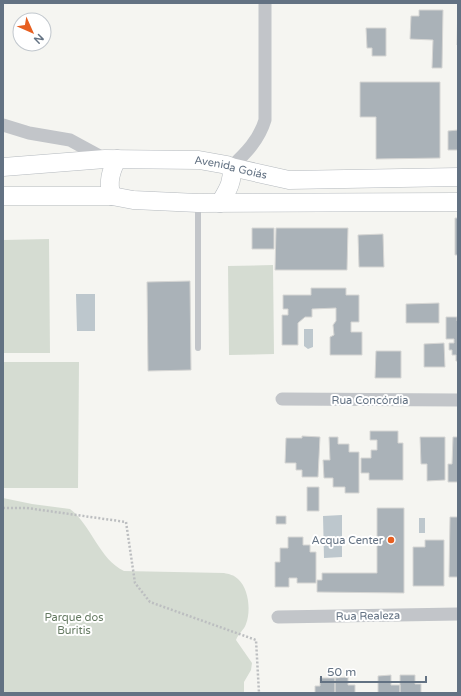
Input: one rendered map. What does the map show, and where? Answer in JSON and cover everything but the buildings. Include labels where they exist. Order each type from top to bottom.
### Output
[{"type":"main road","name":"Avenida Goiás","points":[[3,167],[111,159],[199,160],[289,180],[458,178]]},
{"type":"main road","points":[[111,159],[114,166],[109,181],[112,196]]},
{"type":"main road","points":[[220,203],[232,181],[233,175],[231,167]]},
{"type":"main road","points":[[3,196],[112,196],[133,200],[198,203],[458,202]]},
{"type":"street","points":[[231,167],[253,145],[261,132],[265,120],[265,3]]},
{"type":"street","points":[[3,124],[29,132],[70,140],[111,159]]},
{"type":"street","name":"Rua Concórdia","points":[[282,399],[458,400]]},
{"type":"street","name":"Rua Realeza","points":[[278,617],[458,614]]},
{"type":"lane","points":[[198,203],[198,348]]},
{"type":"path","points":[[3,508],[27,508],[126,522],[135,583],[150,602],[256,640],[259,693]]},
{"type":"green space","points":[[49,239],[50,353],[3,353],[3,240]]},
{"type":"green space","points":[[273,265],[274,354],[229,355],[228,266]]},
{"type":"green space","points":[[3,362],[79,362],[78,488],[3,488]]},
{"type":"green space","name":"Parque dos Buritis","points":[[3,498],[32,504],[70,509],[78,516],[108,559],[115,566],[124,571],[224,573],[236,578],[245,588],[249,607],[248,619],[236,640],[252,663],[251,670],[244,682],[244,693],[3,693]]},
{"type":"shaded area","points":[[76,294],[95,294],[95,331],[77,331]]},
{"type":"shaded area","points":[[304,329],[313,329],[313,347],[308,349],[304,346]]},
{"type":"shaded area","points":[[342,515],[342,557],[324,558],[323,516]]},
{"type":"shaded area","points":[[419,518],[425,518],[425,533],[419,533]]},
{"type":"place","name":"Acqua Center","points":[[391,540]]}]
